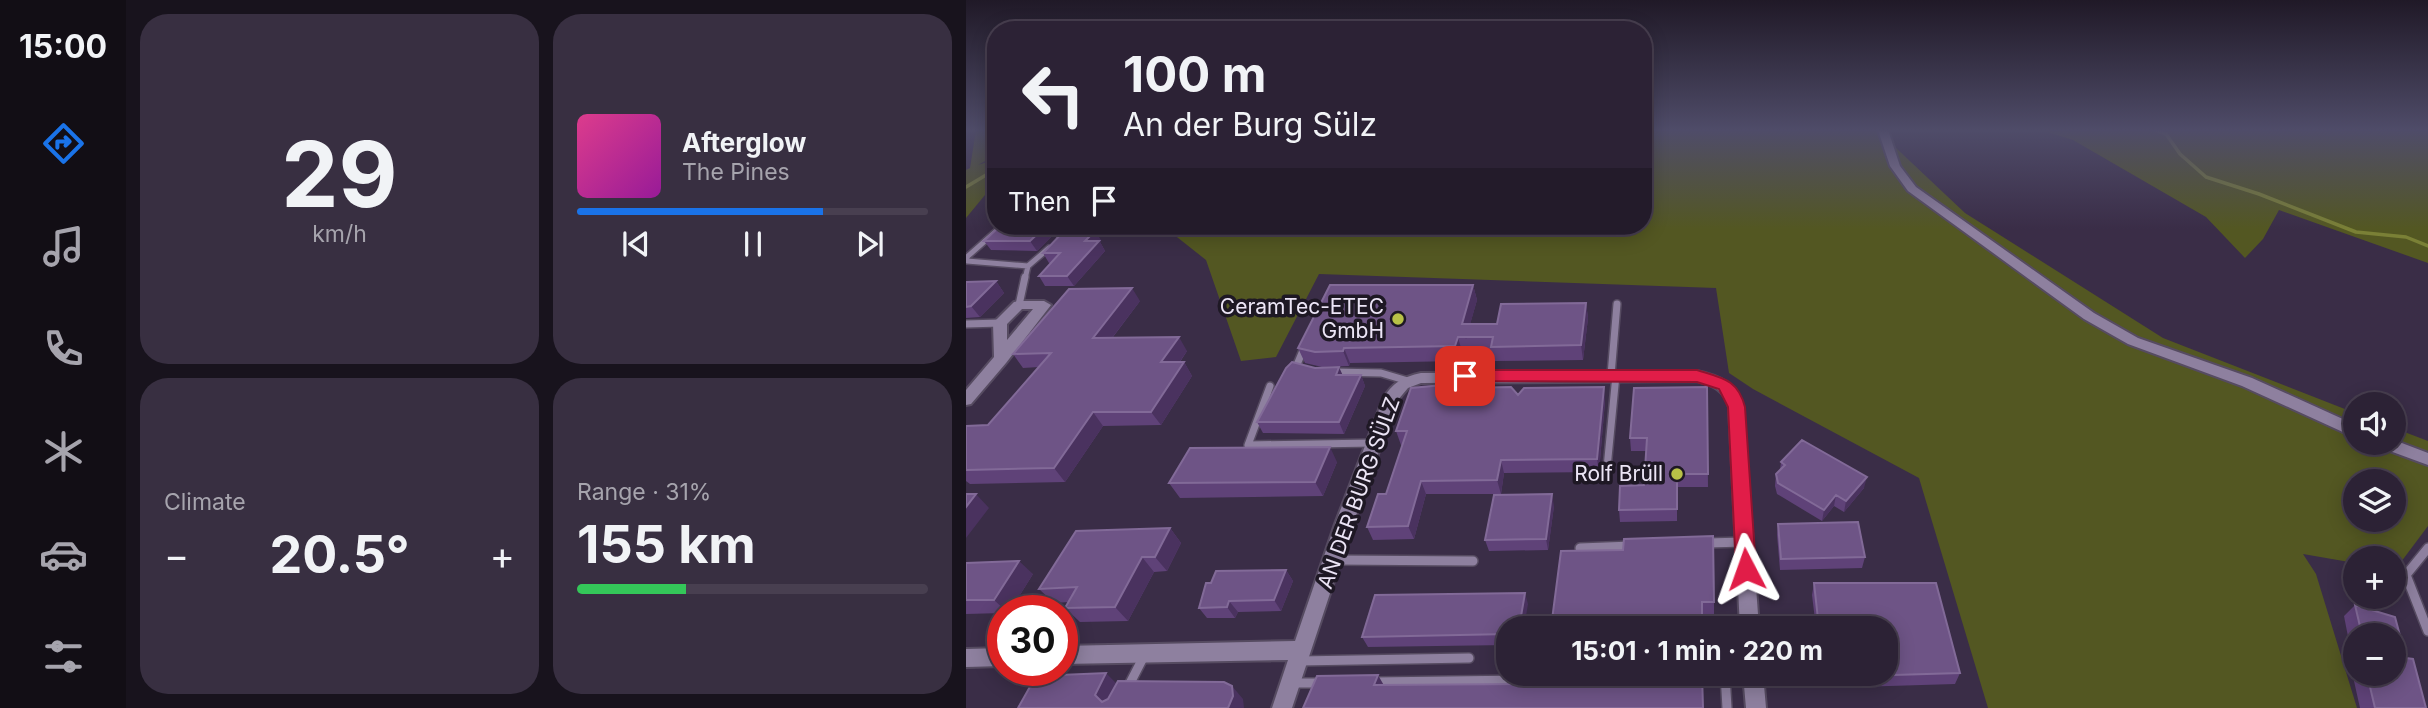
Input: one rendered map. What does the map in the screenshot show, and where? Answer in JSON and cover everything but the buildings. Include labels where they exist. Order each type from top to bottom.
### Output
[{"type":"street","points":[[1894,163],[1912,189],[2088,316],[2133,341],[2247,382],[2343,426]]},
{"type":"street","points":[[966,400],[1001,360],[1044,305],[1019,305],[1000,323],[1001,360]]},
{"type":"street","name":"AN DER BURG SÜLZ","points":[[1282,708],[1390,399],[1398,388],[1408,381],[1437,376],[1524,382],[1614,375],[1697,376],[1725,385],[1731,391],[1736,407],[1749,616]]},
{"type":"street","points":[[2406,451],[2428,459]]},
{"type":"street","points":[[1078,655],[1301,656]]},
{"type":"street","points":[[966,658],[987,657]]},
{"type":"street","points":[[1754,686],[1756,708]]},
{"type":"lane","points":[[992,235],[967,257],[967,261],[1028,266]]},
{"type":"lane","points":[[1019,305],[1028,266],[1061,235]]},
{"type":"lane","points":[[1606,473],[1618,304]]},
{"type":"lane","points":[[966,324],[1000,323]]},
{"type":"lane","points":[[1308,341],[1296,367],[1308,372]]},
{"type":"lane","points":[[1317,372],[1373,371],[1393,374],[1408,381]]},
{"type":"lane","points":[[1270,386],[1248,445],[1374,443]]},
{"type":"lane","points":[[1692,544],[1744,542]]},
{"type":"lane","points":[[1580,548],[1645,545]]},
{"type":"lane","points":[[2428,548],[2406,575],[2428,631]]},
{"type":"lane","points":[[1332,560],[1472,561]]},
{"type":"lane","points":[[1123,697],[1145,653]]},
{"type":"lane","points":[[1301,656],[1469,658]]},
{"type":"lane","points":[[1359,682],[1496,680]]},
{"type":"lane","points":[[1290,683],[1332,683]]},
{"type":"lane","points":[[1726,686],[1727,708]]},
{"type":"green space","points":[[971,163],[987,163],[987,195],[966,218],[966,170],[970,168]]},
{"type":"green space","points":[[1652,163],[1912,163],[1965,213],[2163,338],[2343,408],[2343,455],[2406,455],[2406,433],[2428,441],[2428,526],[2406,555],[2406,546],[2343,546],[2343,561],[2303,554],[2316,574],[2343,662],[2343,686],[2350,686],[2357,708],[1988,708],[1919,478],[1753,389],[1729,373],[1716,288],[1319,274],[1276,357],[1241,361],[1206,260],[1174,235],[1652,235]]},
{"type":"green space","points":[[2113,163],[2428,163],[2428,263],[2279,210],[2263,239],[2245,258],[2206,217]]},
{"type":"waterway","points":[[2190,163],[2206,177],[2259,194],[2356,232],[2406,237],[2428,246]]},
{"type":"waterway","points":[[966,187],[987,174]]},
{"type":"place","name":"CeramTec-ETEC GmbH","points":[[1398,319]]},
{"type":"place","name":"Rolf Brüll","points":[[1677,474]]},
{"type":"route","points":[[1465,376],[1697,376],[1725,385],[1734,397],[1736,407],[1746,569]]}]
